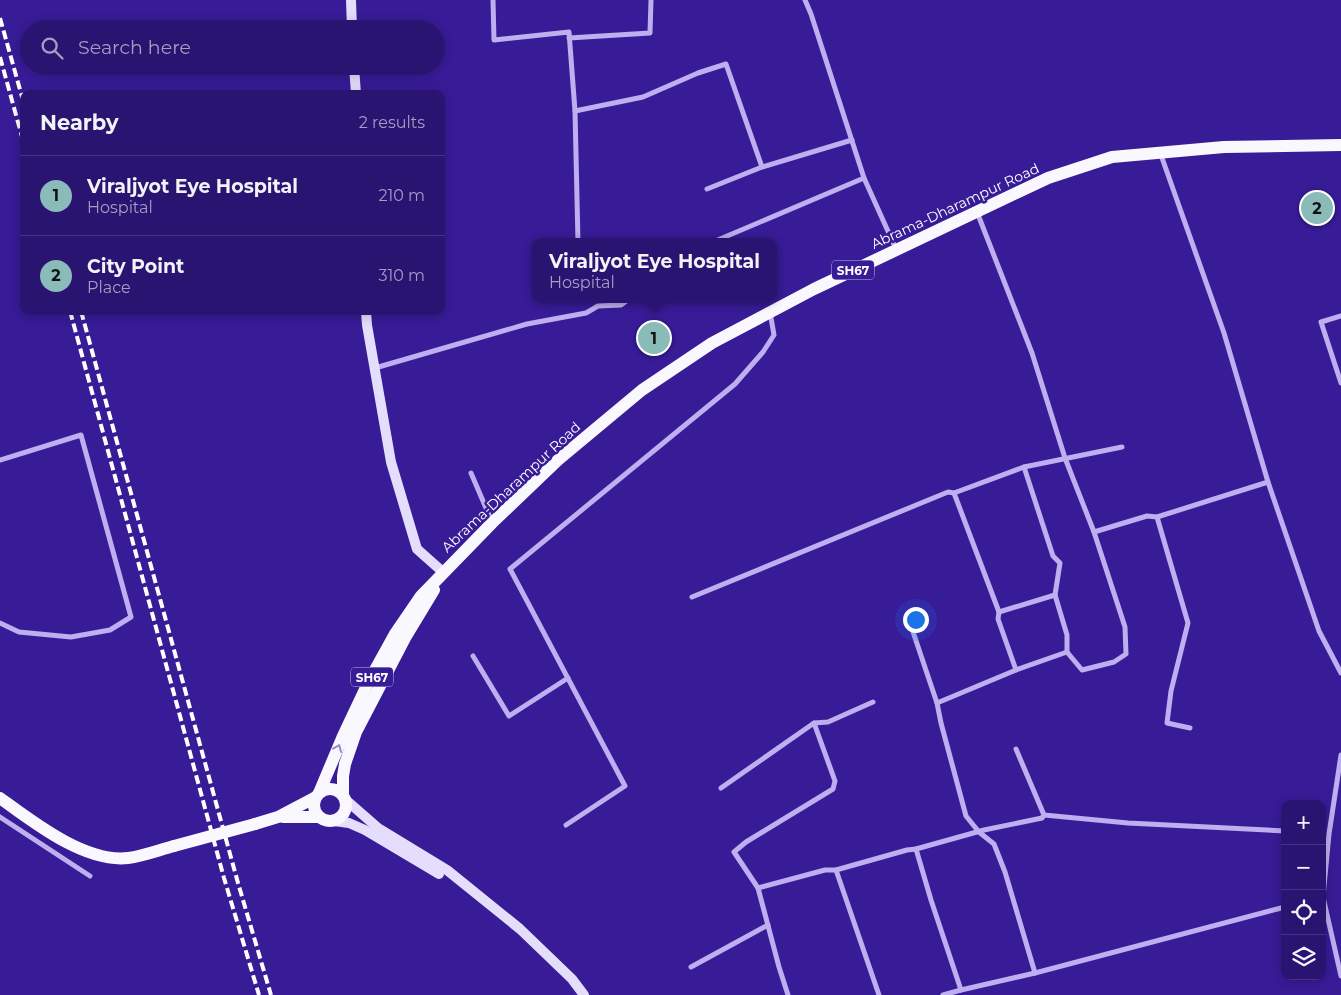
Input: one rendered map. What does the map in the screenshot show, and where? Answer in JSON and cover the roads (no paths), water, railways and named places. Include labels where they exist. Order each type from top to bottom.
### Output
[{"type":"main road","name":"Abrama-Dharampur Road","points":[[444,572],[492,522],[558,460],[642,390],[712,342],[977,211],[1048,178],[1112,157],[1224,147],[1341,145]]},
{"type":"main road","name":"SH67","points":[[318,817],[314,807],[318,795],[369,682],[395,634],[420,596],[444,572]]},
{"type":"main road","name":"SH67","points":[[334,821],[343,815],[346,805],[343,776],[356,732],[405,638],[444,572]]},
{"type":"main road","points":[[0,798],[37,824],[71,844],[111,858],[129,858],[278,817],[329,789],[339,792],[344,798]]},
{"type":"main road","points":[[0,790],[56,826],[103,849],[119,853],[147,853]]},
{"type":"main road","points":[[278,817],[306,816],[334,821]]},
{"type":"street","points":[[351,0],[352,20]]},
{"type":"street","points":[[493,0],[494,40],[569,32],[575,111],[578,238]]},
{"type":"street","points":[[569,38],[650,33],[651,0]]},
{"type":"street","points":[[805,0],[864,178],[896,250]]},
{"type":"street","points":[[575,111],[643,98],[698,73],[726,64],[762,167]]},
{"type":"street","points":[[355,75],[356,90]]},
{"type":"street","points":[[707,189],[762,167],[852,140]]},
{"type":"street","points":[[1160,153],[1224,333],[1268,482],[1319,631],[1341,673]]},
{"type":"street","points":[[722,238],[864,178]]},
{"type":"street","points":[[977,211],[1032,352],[1065,458],[1094,532],[1126,628],[1126,654],[1114,662],[1082,670],[1067,652],[1067,636],[1055,595],[1060,563],[1053,556],[1024,467]]},
{"type":"street","points":[[375,368],[527,324],[586,312],[598,306],[621,305],[624,303]]},
{"type":"street","points":[[566,825],[625,786],[510,569],[735,384],[763,352],[774,335],[770,312]]},
{"type":"street","points":[[366,315],[392,462],[417,548],[444,572]]},
{"type":"street","points":[[1341,316],[1321,322],[1341,383]]},
{"type":"street","points":[[0,460],[81,435],[130,616],[110,630],[71,637],[19,632],[0,623]]},
{"type":"street","points":[[692,597],[948,492],[954,493],[1024,467],[1122,446]]},
{"type":"street","points":[[471,472],[492,522]]},
{"type":"street","points":[[1094,532],[1147,516],[1156,517],[1268,482]]},
{"type":"street","points":[[954,493],[999,612],[998,620],[1016,670]]},
{"type":"street","points":[[1156,517],[1188,623],[1171,691],[1167,723],[1190,728]]},
{"type":"street","points":[[999,612],[1055,595]]},
{"type":"street","points":[[908,617],[937,702],[966,816],[979,832],[994,844],[1005,872],[1035,973]]},
{"type":"street","points":[[937,702],[1016,670],[1067,652]]},
{"type":"street","points":[[473,656],[510,716],[568,678]]},
{"type":"street","points":[[721,788],[814,723],[828,722],[873,702]]},
{"type":"street","points":[[788,995],[758,888],[734,852],[746,842],[832,788],[835,781],[814,723]]},
{"type":"street","points":[[1016,749],[1044,815]]},
{"type":"street","points":[[1324,890],[1329,834],[1341,755]]},
{"type":"street","points":[[344,798],[378,828],[447,870],[520,929],[572,979],[584,995]]},
{"type":"street","points":[[758,888],[1042,818],[1044,815],[1128,823],[1281,831]]},
{"type":"street","points":[[0,817],[90,876]]},
{"type":"street","points":[[334,821],[349,822],[365,830],[494,909]]},
{"type":"street","points":[[916,849],[961,990]]},
{"type":"street","points":[[836,870],[879,995]]},
{"type":"street","points":[[943,995],[1035,973],[1281,908]]},
{"type":"street","points":[[1326,910],[1341,976]]},
{"type":"street","points":[[691,967],[768,925]]},
{"type":"railway","points":[[0,18],[20,90]]},
{"type":"railway","points":[[0,57],[20,130]]},
{"type":"railway","points":[[71,315],[224,878],[259,995]]},
{"type":"railway","points":[[82,315],[238,883],[271,995]]},
{"type":"place","name":"City Point","points":[[1317,208]]},
{"type":"place","name":"Viraljyot Eye Hospital","points":[[654,338]]}]
